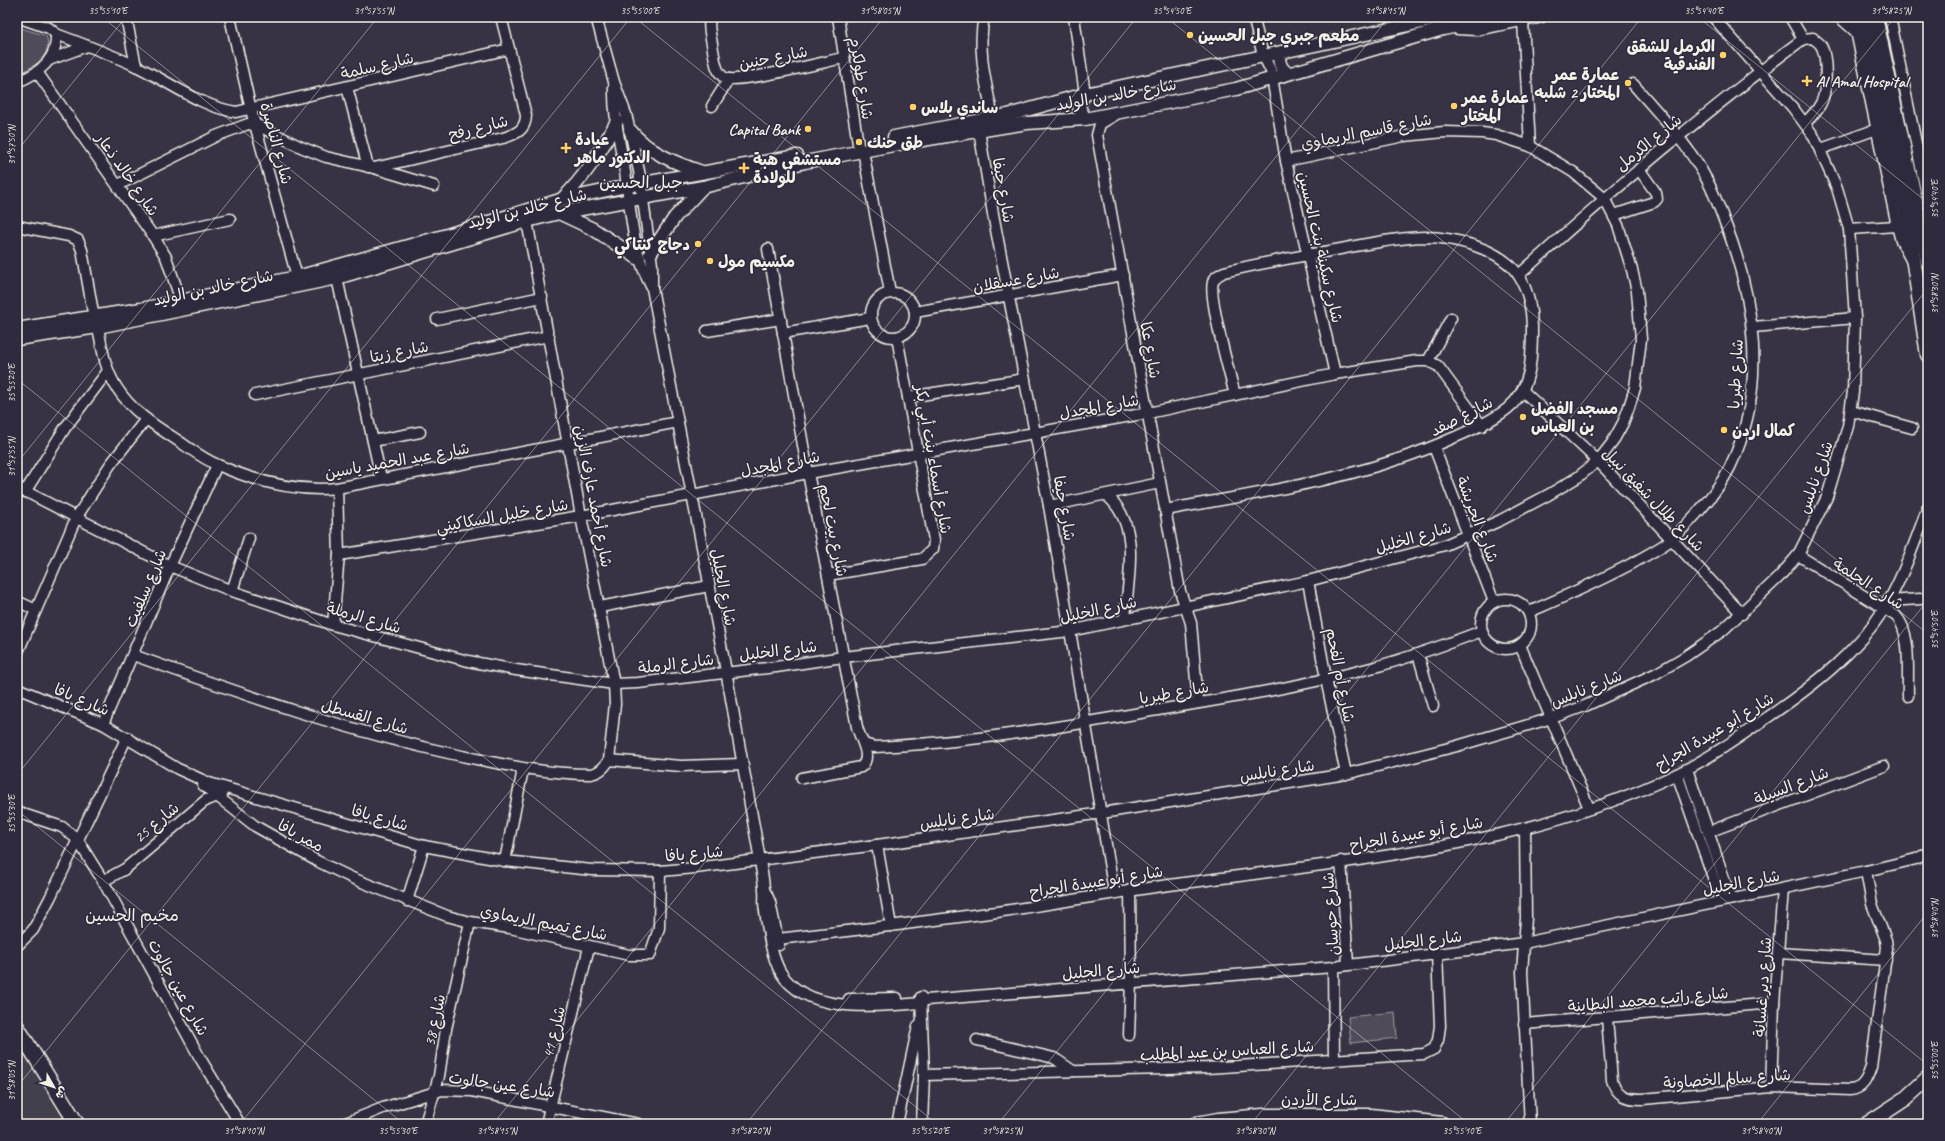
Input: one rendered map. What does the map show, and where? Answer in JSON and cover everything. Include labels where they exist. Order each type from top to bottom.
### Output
[{"type":"highway","points":[[1864,17],[1885,122],[1906,212],[1928,355]]},
{"type":"highway","points":[[1875,17],[1928,262]]},
{"type":"highway","points":[[17,1027],[77,1124]]},
{"type":"highway","points":[[17,1041],[69,1124]]},
{"type":"highway","points":[[1867,1124],[1905,1098],[1928,1078]]},
{"type":"highway","name":"شارع الأردن","points":[[1196,1124],[1218,1120],[1273,1120],[1371,1116],[1442,1124]]},
{"type":"main road","name":"شارع خالد بن الوليد","points":[[17,329],[96,322],[337,278],[527,221],[559,213],[703,188],[860,148],[1029,110],[1085,94],[1263,55],[1443,20],[1489,20],[1503,17]]},
{"type":"main road","name":"شارع خالد بن الوليد","points":[[17,340],[182,301],[297,277],[447,235],[560,200],[626,186],[703,172],[979,130],[1027,123],[1085,119],[1236,89],[1271,80],[1443,20]]},
{"type":"main road","points":[[1282,52],[1279,56],[1280,63],[1282,69],[1288,73]]},
{"type":"main road","points":[[1085,94],[1079,107],[1085,119]]},
{"type":"main road","points":[[560,200],[575,187],[592,165],[616,121]]},
{"type":"main road","points":[[630,130],[637,139],[664,158],[703,172]]},
{"type":"main road","points":[[559,213],[645,256],[674,217],[703,188]]},
{"type":"street","name":"شارع سلمة","points":[[17,17],[35,20],[56,34],[136,66],[221,109],[236,112],[251,110],[509,49]]},
{"type":"street","points":[[126,17],[136,66]]},
{"type":"street","name":"شارع الناصرة","points":[[230,17],[251,110],[297,277]]},
{"type":"street","name":"شارع رفح","points":[[371,167],[503,138],[522,130],[526,122],[526,115],[501,17]]},
{"type":"street","points":[[596,17],[614,82]]},
{"type":"street","name":"شارع جنين","points":[[710,17],[710,28],[716,67],[724,77],[729,79],[754,77],[843,58]]},
{"type":"street","name":"شارع طولكرم","points":[[838,17],[843,58],[860,148]]},
{"type":"street","points":[[984,17],[981,32],[982,62],[993,117]]},
{"type":"street","points":[[1074,17],[1085,94]]},
{"type":"street","name":"شارع سكينة بنت الحسين","points":[[1253,17],[1263,55],[1270,66],[1271,80],[1286,161],[1335,374]]},
{"type":"street","name":"شارع خالد بن الوليد","points":[[1443,20],[1476,30],[1542,17]]},
{"type":"street","name":"شارع نابلس","points":[[760,860],[878,845],[1102,813],[1346,774],[1457,746],[1552,718],[1585,706],[1655,674],[1692,652],[1722,631],[1742,614],[1779,577],[1798,555],[1827,497],[1851,411],[1855,362],[1855,318],[1849,229],[1844,208],[1821,149],[1805,123],[1713,17]]},
{"type":"street","points":[[1790,17],[1803,39],[1813,38],[1819,43],[1824,62],[1825,78],[1822,102],[1818,109],[1805,123]]},
{"type":"street","points":[[1839,17],[1856,32]]},
{"type":"street","points":[[1853,17],[1897,226],[1901,241],[1915,269]]},
{"type":"street","points":[[1890,17],[1928,201]]},
{"type":"street","points":[[1894,34],[1898,17]]},
{"type":"street","points":[[1524,21],[1530,146]]},
{"type":"street","points":[[17,82],[37,72],[49,60],[55,49],[56,34]]},
{"type":"street","name":"شارع الكرمل","points":[[1519,275],[1604,198],[1679,136],[1803,39]]},
{"type":"street","points":[[49,60],[87,46]]},
{"type":"street","name":"شارع خالد ذعار","points":[[37,72],[153,236],[166,257],[182,301]]},
{"type":"street","points":[[712,106],[729,79]]},
{"type":"street","name":"شارع الجليل","points":[[614,82],[616,121],[626,186],[652,288],[708,586],[726,671],[765,891],[770,902],[784,966],[792,977],[808,991],[826,996],[844,999],[922,1003]]},
{"type":"street","name":"شارع الجليل","points":[[614,82],[630,130],[641,184],[645,256]]},
{"type":"street","name":"شارع طبريا","points":[[1529,612],[1590,585],[1646,556],[1672,539],[1714,492],[1729,468],[1737,451],[1749,414],[1751,395],[1752,328],[1743,278],[1727,228],[1707,180],[1679,136],[1633,84]]},
{"type":"street","points":[[347,87],[371,167]]},
{"type":"street","name":"شارع عكا","points":[[1122,111],[1100,124],[1097,135],[1180,591],[1191,623],[1198,703]]},
{"type":"street","points":[[118,185],[216,136],[240,126],[255,125],[313,152],[371,167],[434,186]]},
{"type":"street","points":[[1821,149],[1877,129]]},
{"type":"street","name":"شارع حيفا","points":[[979,130],[1049,506],[1102,813],[1114,892]]},
{"type":"street","name":"شارع قاسم الريماوي","points":[[1286,161],[1404,136],[1444,132],[1496,135],[1530,146],[1573,172],[1604,198],[1614,215],[1624,240],[1637,291],[1641,340],[1635,388],[1624,423],[1612,443],[1598,461],[1578,477],[1548,495],[1469,536]]},
{"type":"street","points":[[860,148],[890,292]]},
{"type":"street","points":[[1614,215],[1654,202],[1657,199],[1656,193],[1639,169]]},
{"type":"street","points":[[153,236],[230,219]]},
{"type":"street","name":"شارع أحمد عارف الزين","points":[[527,221],[581,516],[614,684],[615,704],[609,760]]},
{"type":"street","points":[[1925,243],[1928,224]]},
{"type":"street","name":"شارع عبد الحميد ياسين","points":[[17,226],[69,236],[78,240],[82,250],[96,322],[108,372],[123,396],[146,419],[217,465],[266,482],[320,490],[337,488],[381,478],[568,444],[678,422]]},
{"type":"street","points":[[1849,229],[1897,226]]},
{"type":"street","name":"شارع صفد","points":[[1165,510],[1333,479],[1434,447],[1482,426],[1508,408],[1523,391],[1530,367],[1532,320],[1525,288],[1519,275],[1511,266],[1485,250],[1455,241],[1426,237],[1391,240],[1224,272],[1217,276],[1213,282],[1215,310],[1235,394]]},
{"type":"street","name":"شارع بيت لحم","points":[[768,249],[843,657],[857,727],[864,744],[866,756],[865,764],[861,767],[802,778]]},
{"type":"street","name":"شارع عسقلان","points":[[915,312],[1123,275]]},
{"type":"street","points":[[337,278],[381,478]]},
{"type":"street","points":[[890,292],[899,293],[907,297],[915,312],[914,321],[911,328],[904,334],[896,337],[883,335],[877,331],[870,318],[870,309],[874,301],[881,295],[890,292]]},
{"type":"street","points":[[437,319],[542,298]]},
{"type":"street","points":[[783,333],[870,318]]},
{"type":"street","points":[[1451,318],[1428,361],[1438,366],[1482,426]]},
{"type":"street","points":[[1752,328],[1855,318]]},
{"type":"street","points":[[707,331],[781,319]]},
{"type":"street","name":"شارع زيتا","points":[[255,395],[549,336]]},
{"type":"street","name":"شارع أسماء بنت أبي بكر","points":[[828,575],[922,559],[933,549],[934,540],[919,453],[896,337]]},
{"type":"street","name":"شارع المجدل","points":[[692,496],[808,473],[1148,413],[1335,374],[1417,361],[1428,361]]},
{"type":"street","points":[[21,490],[65,428],[108,372]]},
{"type":"street","points":[[908,397],[1025,379]]},
{"type":"street","name":"شارع طلال شفيق نبيل","points":[[1523,391],[1598,461],[1742,614]]},
{"type":"street","points":[[1851,411],[1912,428]]},
{"type":"street","points":[[17,654],[76,518],[110,465],[146,419]]},
{"type":"street","points":[[373,441],[420,432]]},
{"type":"street","name":"شارع الجريشة","points":[[1434,447],[1494,602]]},
{"type":"street","name":"شارع سلفيت","points":[[104,724],[170,566],[217,465]]},
{"type":"street","points":[[1049,506],[1160,483]]},
{"type":"street","points":[[333,625],[339,555],[337,488]]},
{"type":"street","name":"شارع الرملة","points":[[21,490],[170,566],[232,591],[333,625],[468,661],[516,670],[614,684],[638,683],[726,671]]},
{"type":"street","points":[[1106,495],[1121,509],[1129,537],[1130,555],[1125,618]]},
{"type":"street","name":"شارع خليل السكاكيني","points":[[339,555],[581,516],[692,496]]},
{"type":"street","name":"شارع أبو عبيدة الجراح","points":[[778,939],[996,912],[1114,892],[1341,861],[1449,844],[1525,828],[1589,808],[1654,784],[1687,769],[1752,728],[1803,693],[1851,649],[1865,634],[1885,605],[1928,507]]},
{"type":"street","name":"شارع الخليل","points":[[726,671],[776,667],[843,657],[1070,631],[1125,618],[1308,581],[1411,556],[1469,536]]},
{"type":"street","points":[[232,591],[249,538]]},
{"type":"street","name":"شارع الجلمة","points":[[1798,555],[1885,605],[1902,622],[1904,628],[1908,696]]},
{"type":"street","name":"شارع أم الفحم","points":[[1308,581],[1326,679],[1346,774]]},
{"type":"street","points":[[600,607],[708,586]]},
{"type":"street","points":[[17,600],[36,610]]},
{"type":"street","points":[[1500,600],[1514,600],[1525,606],[1529,612],[1531,618],[1531,630],[1525,641],[1520,645],[1506,649],[1498,648],[1485,638],[1482,631],[1483,615],[1494,602],[1500,600]]},
{"type":"street","points":[[1885,605],[1921,600]]},
{"type":"street","name":"شارع طبريا","points":[[864,744],[874,747],[943,743],[1086,722],[1198,703],[1326,679],[1418,654],[1482,631]]},
{"type":"street","points":[[1520,645],[1589,808]]},
{"type":"street","points":[[1418,654],[1433,706]]},
{"type":"street","name":"شارع القسطل","points":[[132,655],[270,704],[402,743],[523,769],[581,774],[596,773],[606,766],[609,760]]},
{"type":"street","name":"شارع يافا","points":[[17,688],[104,724],[191,776],[231,790],[424,846],[505,861],[592,870],[660,871],[717,866],[760,860]]},
{"type":"street","points":[[17,946],[33,930],[127,737]]},
{"type":"street","points":[[609,760],[687,766],[742,764]]},
{"type":"street","name":"شارع السيلة","points":[[1708,832],[1884,766]]},
{"type":"street","points":[[505,861],[523,769]]},
{"type":"street","points":[[1687,769],[1708,832],[1726,899]]},
{"type":"street","points":[[1677,774],[1726,899]]},
{"type":"street","name":"ممر يافا","points":[[191,776],[219,796],[255,826],[302,853],[352,878],[408,901]]},
{"type":"street","name":"شارع 25","points":[[103,881],[125,869],[206,800],[231,790]]},
{"type":"street","name":"شارع عين جالوت","points":[[17,812],[62,828],[77,840],[103,881],[200,1058],[240,1124]]},
{"type":"street","points":[[1525,828],[1526,918],[1522,972],[1530,1124]]},
{"type":"street","points":[[878,845],[891,926]]},
{"type":"street","points":[[408,901],[424,846]]},
{"type":"street","name":"شارع الجليل","points":[[765,891],[763,902],[775,958],[782,974],[792,985],[808,996],[842,1004],[876,1006],[922,1003],[1131,982],[1333,967],[1524,943],[1726,899],[1783,889],[1866,871],[1916,859],[1928,853]]},
{"type":"street","name":"شارع الجليل","points":[[1916,859],[1928,859]]},
{"type":"street","name":"شارع حوسان","points":[[1341,861],[1348,964]]},
{"type":"street","name":"شارع تميم الريماوي","points":[[408,901],[447,916],[470,922],[510,928],[629,954],[650,955],[659,928],[660,871]]},
{"type":"street","name":"شارع سالم الخصاونة","points":[[1607,1018],[1612,1080],[1615,1088],[1623,1097],[1644,1099],[1771,1087],[1854,1090],[1859,1088],[1865,1082],[1871,1067],[1886,960],[1886,940],[1872,904],[1866,871]]},
{"type":"street","name":"شارع دير غسانة","points":[[1771,1087],[1774,1003],[1783,889]]},
{"type":"street","points":[[1128,1035],[1131,982],[1130,890]]},
{"type":"street","name":"شارع 38","points":[[425,1124],[439,1076],[446,1029],[470,922]]},
{"type":"street","name":"شارع 41","points":[[546,1124],[589,946]]},
{"type":"street","name":"شارع العباس بن عبد المطلب","points":[[924,1075],[1207,1068],[1424,1054],[1434,1049],[1438,1040],[1440,1026],[1437,954]]},
{"type":"street","points":[[1779,954],[1886,960]]},
{"type":"street","points":[[1333,967],[1334,1059]]},
{"type":"street","points":[[922,1003],[924,1075],[922,1124]]},
{"type":"street","points":[[897,1124],[922,1003]]},
{"type":"street","name":"شارع راتب محمد البطاينة","points":[[1524,1024],[1774,1003]]},
{"type":"street","points":[[977,1040],[1054,1058],[1073,1071]]},
{"type":"street","name":"شارع عين جالوت","points":[[343,1124],[434,1091],[442,1090],[472,1091],[638,1124]]},
{"type":"shaded area","points":[[17,27],[44,35],[47,38],[48,45],[40,61],[17,75]]},
{"type":"shaded area","points":[[1395,1012],[1397,1038],[1351,1043],[1348,1017]]},
{"type":"shaded area","points":[[17,1028],[22,1035],[33,1068],[73,1124],[17,1124]]},
{"type":"place","name":"مطعم جبري جبل الحسين","points":[[1190,35]]},
{"type":"place","name":"الكرمل للشقق الفندقية","points":[[1723,55]]},
{"type":"place","name":"Al Amal Hospital","points":[[1807,81]]},
{"type":"place","name":"عمارة عمر المختار 2 شلبه","points":[[1628,83]]},
{"type":"place","name":"عمارة عمر المختار","points":[[1454,106]]},
{"type":"place","name":"ساندي بلاس","points":[[913,107]]},
{"type":"place","name":"Capital Bank","points":[[808,129]]},
{"type":"place","name":"طق حنك","points":[[859,142]]},
{"type":"place","name":"عيادة الدكتور ماهر","points":[[566,148]]},
{"type":"place","name":"مستشفى هبة للولادة","points":[[744,168]]},
{"type":"place","name":"دجاج كنتاكي","points":[[698,244]]},
{"type":"place","name":"مكسيم مول","points":[[710,261]]},
{"type":"place","name":"مسجد الفضل بن العباس","points":[[1523,417]]},
{"type":"place","name":"كمال اردن","points":[[1724,430]]},
{"type":"district","name":"جبل الحسين","points":[[641,182]]},
{"type":"district","name":"مخيم الحسين","points":[[132,915]]}]
